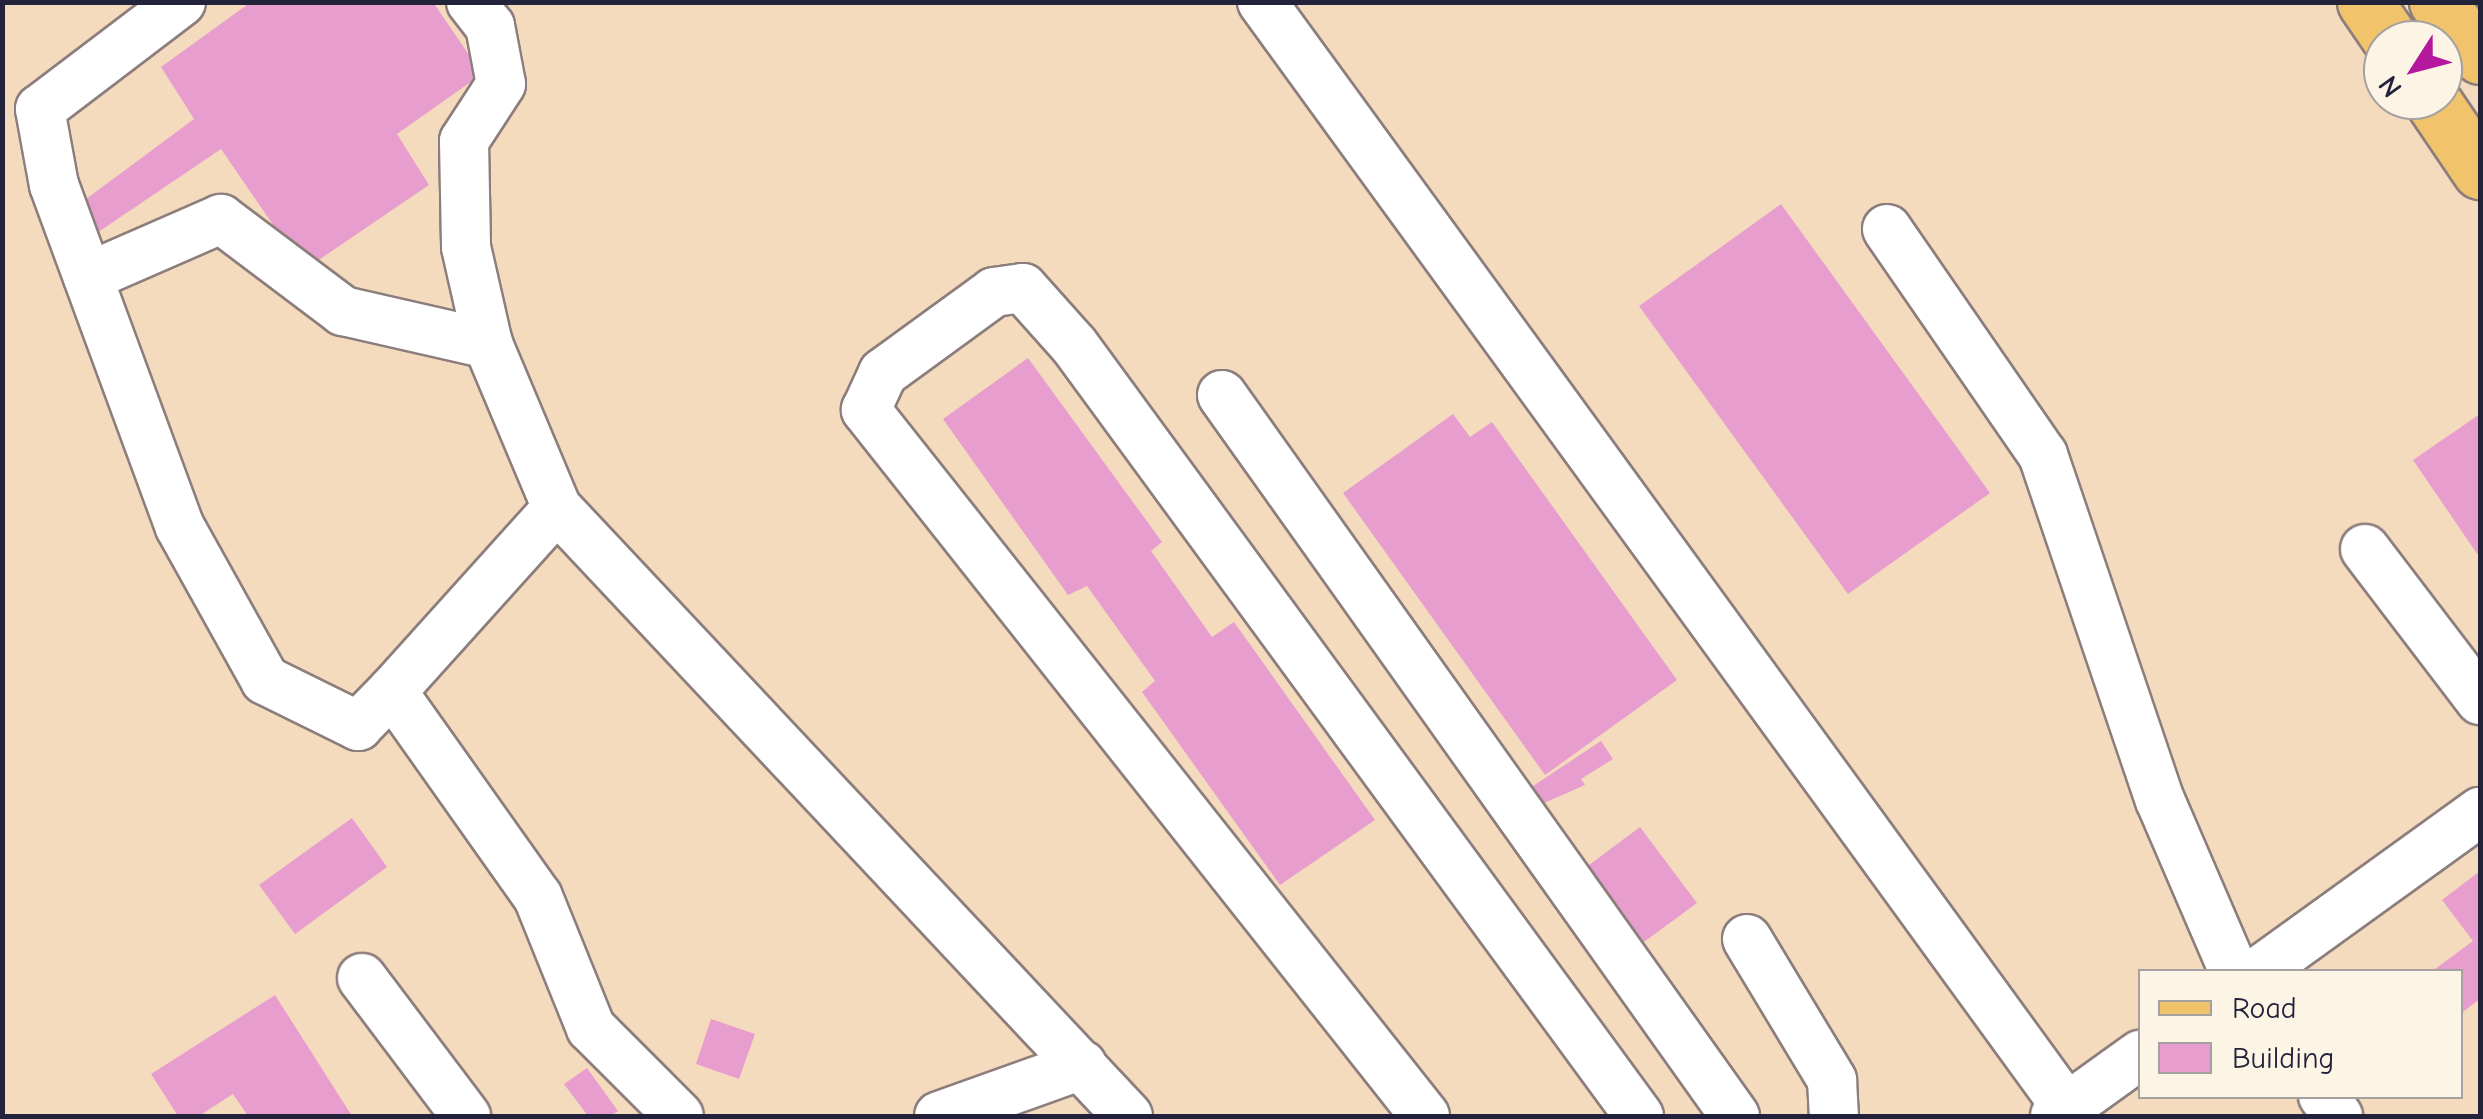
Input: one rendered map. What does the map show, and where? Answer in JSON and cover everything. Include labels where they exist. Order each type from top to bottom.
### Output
[{"type":"main road","points":[[2438,2],[2480,56]]},
{"type":"main road","points":[[2446,120],[2480,171]]},
{"type":"street","points":[[181,2],[40,109],[54,185],[180,527],[265,680],[358,726],[556,508]]},
{"type":"street","points":[[471,2],[490,26],[501,84],[464,141],[466,248],[488,344],[556,508],[1128,1116]]},
{"type":"street","points":[[1262,2],[2061,1112],[2138,1057]]},
{"type":"street","points":[[88,277],[222,219],[343,311],[488,344]]},
{"type":"street","points":[[1887,229],[2043,456],[2160,800],[2233,969]]},
{"type":"street","points":[[1425,1116],[866,410],[883,373],[994,292],[1024,288],[1074,345],[1639,1116]]},
{"type":"street","points":[[1222,395],[1734,1116]]},
{"type":"street","points":[[2365,549],[2480,700]]},
{"type":"street","points":[[392,690],[538,897],[590,1028],[679,1116]]},
{"type":"street","points":[[2262,969],[2480,812]]},
{"type":"street","points":[[1748,940],[1832,1080],[1834,1116]]},
{"type":"street","points":[[362,978],[466,1116]]},
{"type":"street","points":[[939,1116],[1082,1065]]},
{"type":"building","points":[[251,2],[433,2],[482,74],[397,134],[429,185],[304,270],[221,149],[91,237],[74,208],[194,119],[161,67]]},
{"type":"building","points":[[1781,204],[1990,493],[1848,594],[1639,306]]},
{"type":"building","points":[[1028,358],[1162,542],[1151,551],[1212,637],[1234,622],[1375,820],[1280,885],[1142,692],[1155,681],[1087,586],[1068,595],[943,419]]},
{"type":"building","points":[[1453,414],[1470,437],[1492,422],[1677,680],[1545,775],[1343,493]]},
{"type":"building","points":[[2480,414],[2480,558],[2413,460]]},
{"type":"building","points":[[1601,741],[1613,759],[1581,779],[1585,785],[1544,803],[1533,786]]},
{"type":"building","points":[[352,818],[387,867],[295,934],[259,885]]},
{"type":"building","points":[[1640,827],[1697,903],[1637,947],[1581,871]]},
{"type":"building","points":[[2480,871],[2480,999],[2463,1012],[2463,969],[2435,969],[2473,941],[2442,900]]},
{"type":"building","points":[[275,995],[352,1116],[248,1116],[233,1094],[199,1116],[178,1116],[151,1074]]},
{"type":"building","points":[[711,1019],[755,1034],[739,1079],[696,1064]]},
{"type":"building","points":[[587,1068],[618,1111],[610,1116],[588,1116],[564,1084]]}]
